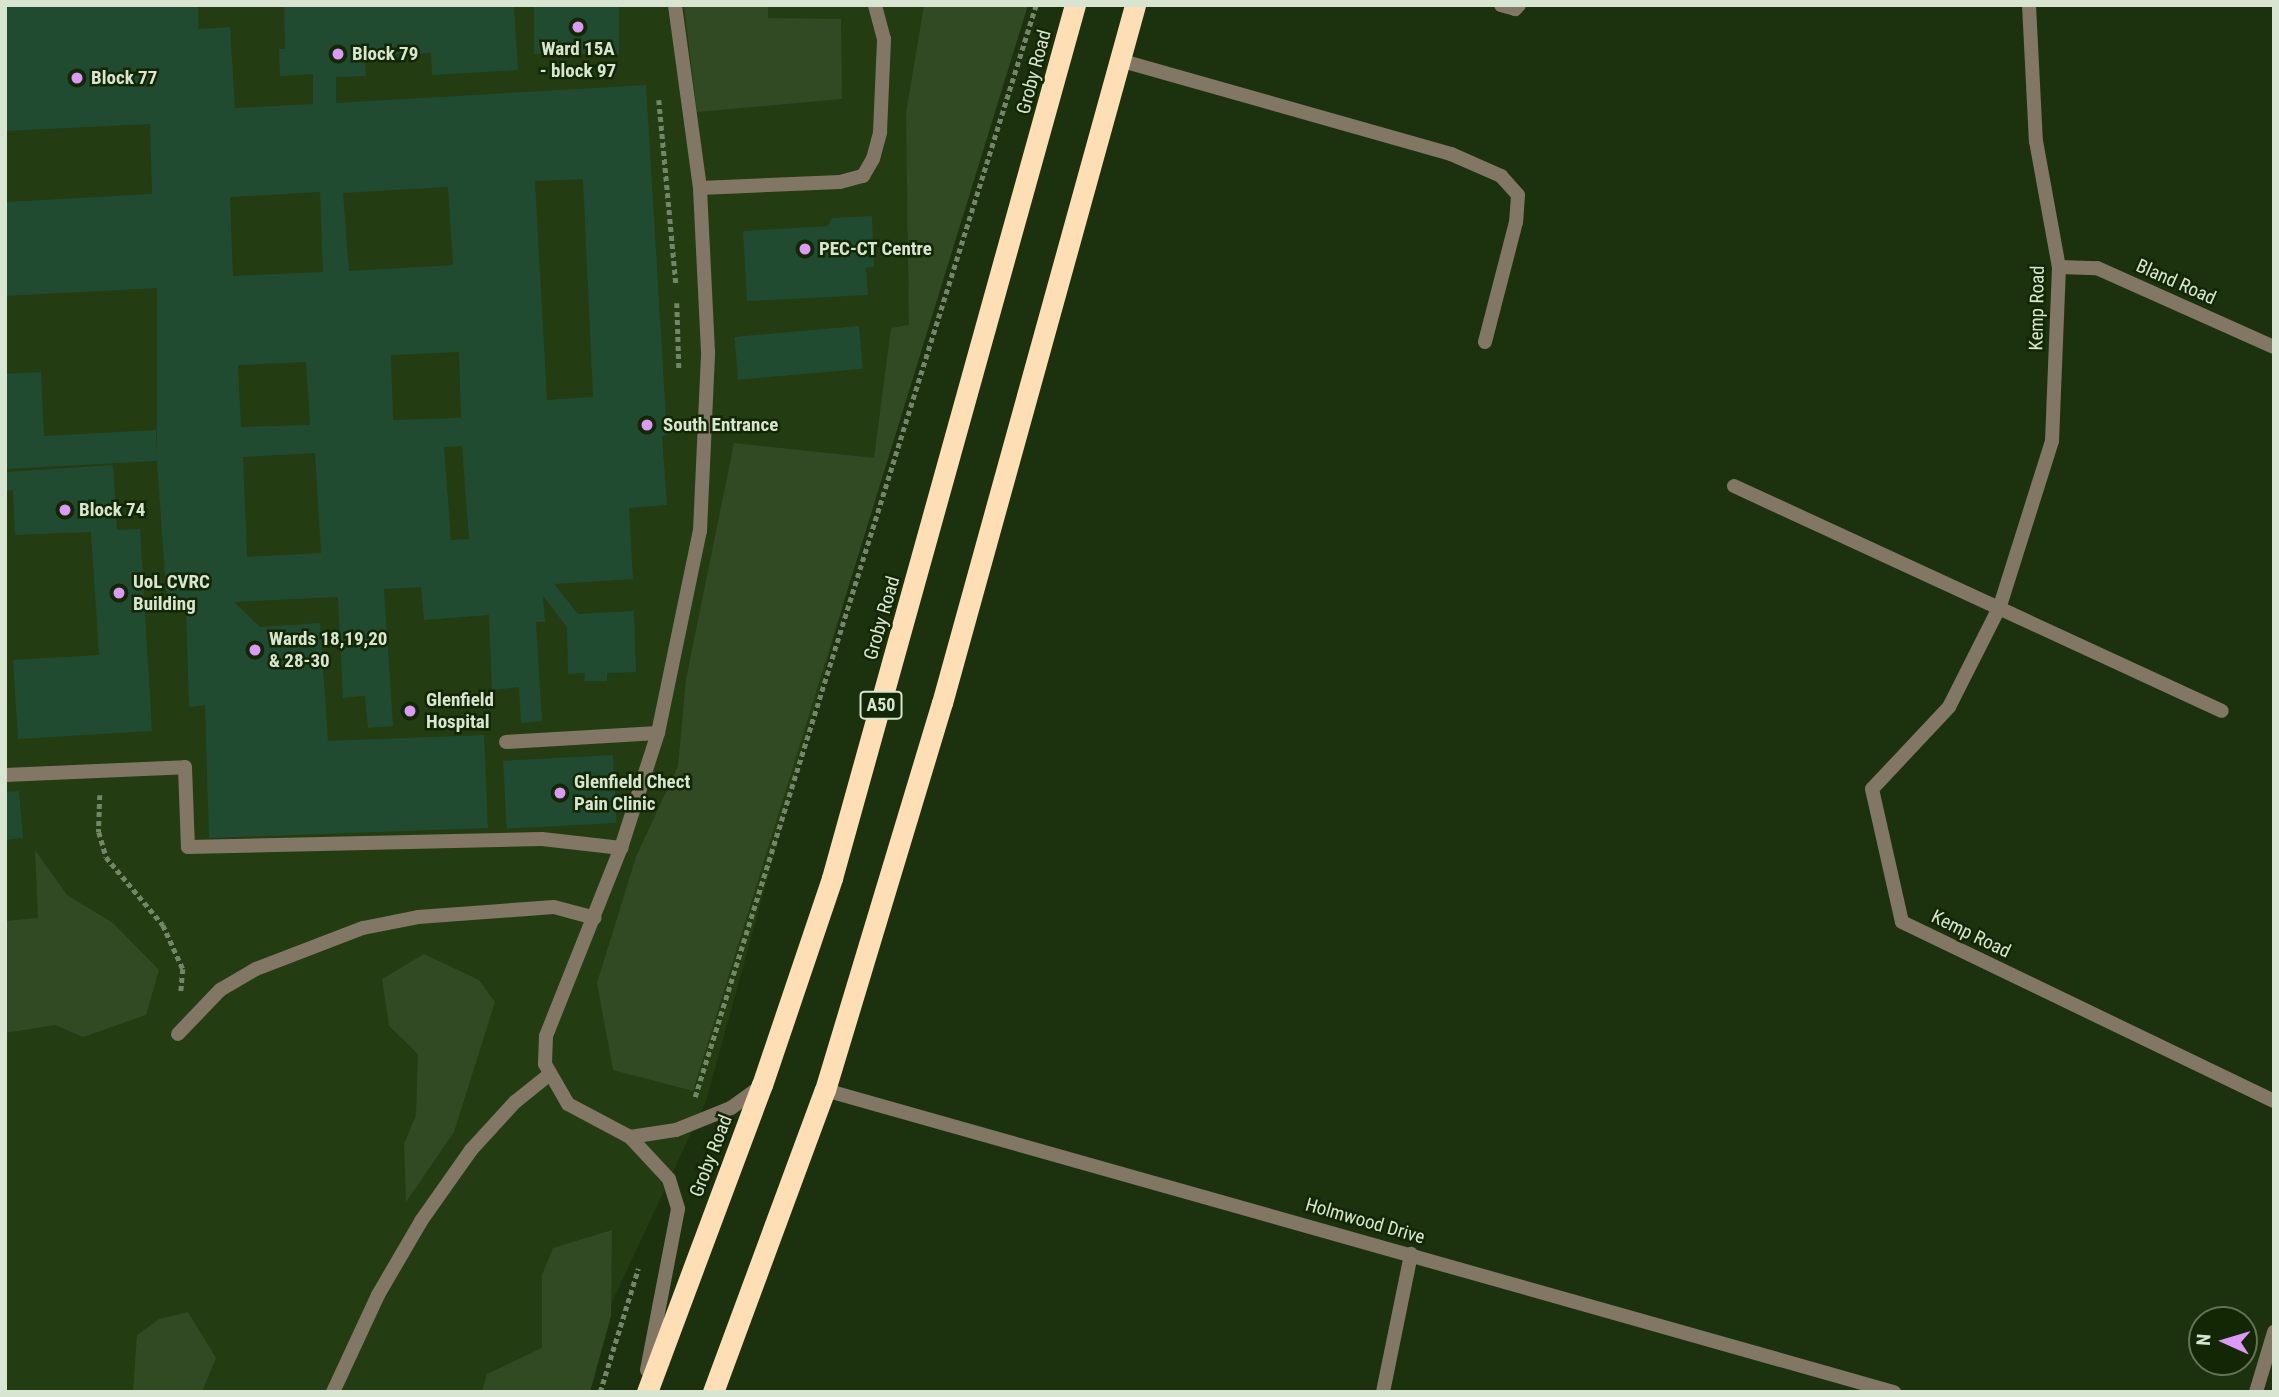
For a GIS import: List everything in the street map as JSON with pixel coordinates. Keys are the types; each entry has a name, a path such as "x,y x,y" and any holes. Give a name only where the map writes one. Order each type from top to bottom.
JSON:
{"highway":[{"name":"Groby Road","path":"645,1392 762,1085 832,878 1075,5"},
{"path":"713,1392 825,1090 942,703 1135,5"}],"street":[{"path":"645,1392 678,1209 669,1179 630,1137 568,1104 545,1064 546,1036 621,848 658,733 700,531 708,352 700,188 675,5"},
{"path":"700,188 840,182 863,176 873,159 880,132 884,39 875,5"},
{"path":"1501,5 1515,9 1519,5"},
{"name":"Kemp Road","path":"2029,5 2036,141 2059,267 2052,441 2000,606 1949,707 1872,789 1902,922 2274,1101"},
{"path":"1119,60 1451,155 1502,176 1518,195 1517,222 1485,342"},
{"name":"Bland Road","path":"2059,267 2097,268 2274,347"},
{"path":"1734,486 2000,606 2222,711"},
{"path":"506,742 658,733"},
{"path":"5,775 185,767 187,847 542,839 621,848"},
{"path":"178,1034 220,990 262,965 363,928 418,917 554,907 594,918"},
{"path":"333,1392 378,1295 421,1221 471,1150 515,1102 550,1074"},
{"path":"630,1137 676,1130 694,1123 731,1108 762,1085"},
{"name":"Holmwood Drive","path":"825,1090 1894,1392"},
{"path":"1382,1392 1412,1254"},
{"path":"2256,1392 2274,1332"}],"path":[{"path":"694,1123 695,1093 1036,5"},
{"path":"658,91 676,287"},
{"path":"100,787 99,832 106,857 163,925 183,969 178,1034"},
{"path":"600,1392 640,1262"}],"shaded area":[{"name":"Glenfield Hospital","path":"5,5 1009,5 706,1101 570,1392 5,1392"},
{"path":"684,5 768,5 768,18 841,19 842,99 697,112"},
{"path":"924,5 1028,5 693,1091 613,1070 597,983 636,857 678,766 686,679 734,443 874,458 891,328 909,325 906,113"},
{"path":"35,850 67,895 113,923 159,970 146,1015 83,1037 55,1025 5,1033 5,921 38,918"},
{"path":"424,954 479,980 495,1002 454,1132 406,1202 404,1144 416,1115 418,1054 389,1026 382,979"},
{"path":"612,1230 611,1316 590,1392 482,1392 487,1374 542,1348 542,1275 553,1248"},
{"path":"188,1312 216,1358 202,1392 133,1392 137,1335 159,1319"}],"building":[{"path":"5,5 198,5 198,29 230,27 235,108 313,104 313,74 280,76 279,49 285,49 284,5 514,5 518,70 432,75 431,53 365,56 366,76 336,77 336,103 646,85 667,435 662,436 667,505 629,508 633,579 554,584 578,614 634,611 636,672 607,673 607,681 584,681 585,673 568,674 567,627 543,596 545,622 536,622 542,721 521,723 519,687 492,690 489,615 424,620 421,587 384,589 393,726 368,728 365,696 343,698 338,597 234,602 260,627 320,623 328,741 484,735 488,828 209,838 205,705 189,707 186,605 167,606 157,461 5,469 5,374 41,372 44,436 156,430 157,456 157,288 5,296 5,202 152,194 150,124 5,131","holes":["583,179 593,397 547,400 535,181","448,187 453,265 349,271 343,193","320,192 323,272 233,276 230,197","459,352 461,418 393,420 391,355","306,362 310,425 241,427 238,365","462,446 469,539 451,540 444,447","315,453 321,553 247,557 243,457"]},
{"name":"Ward 15A - block 97","path":"534,5 619,5 619,54 534,54"},
{"name":"PEC-CT Centre","path":"872,216 874,267 866,268 868,295 747,301 743,231 828,226 832,218"},
{"path":"859,326 863,369 738,380 734,337"},
{"name":"UoL CVRC Building","path":"113,465 117,530 140,529 152,731 18,739 13,660 99,655 91,532 15,535 13,490 5,491 5,472"},
{"name":"Glenfield Chect Pain Clinic","path":"613,755 617,823 507,829 503,761"},
{"path":"19,791 23,838 5,840 5,792"}],"place":[{"name":"Ward 15A - block 97","path":"578,27"},
{"name":"Block 79","path":"338,54"},
{"name":"Block 77","path":"77,78"},
{"name":"PEC-CT Centre","path":"805,249"},
{"name":"South Entrance","path":"647,425"},
{"name":"Block 74","path":"65,510"},
{"name":"UoL CVRC Building","path":"119,593"},
{"name":"Wards 18,19,20 & 28-30","path":"255,650"},
{"name":"Glenfield Hospital","path":"410,711"},
{"name":"Glenfield Chect Pain Clinic","path":"560,793"}]}
